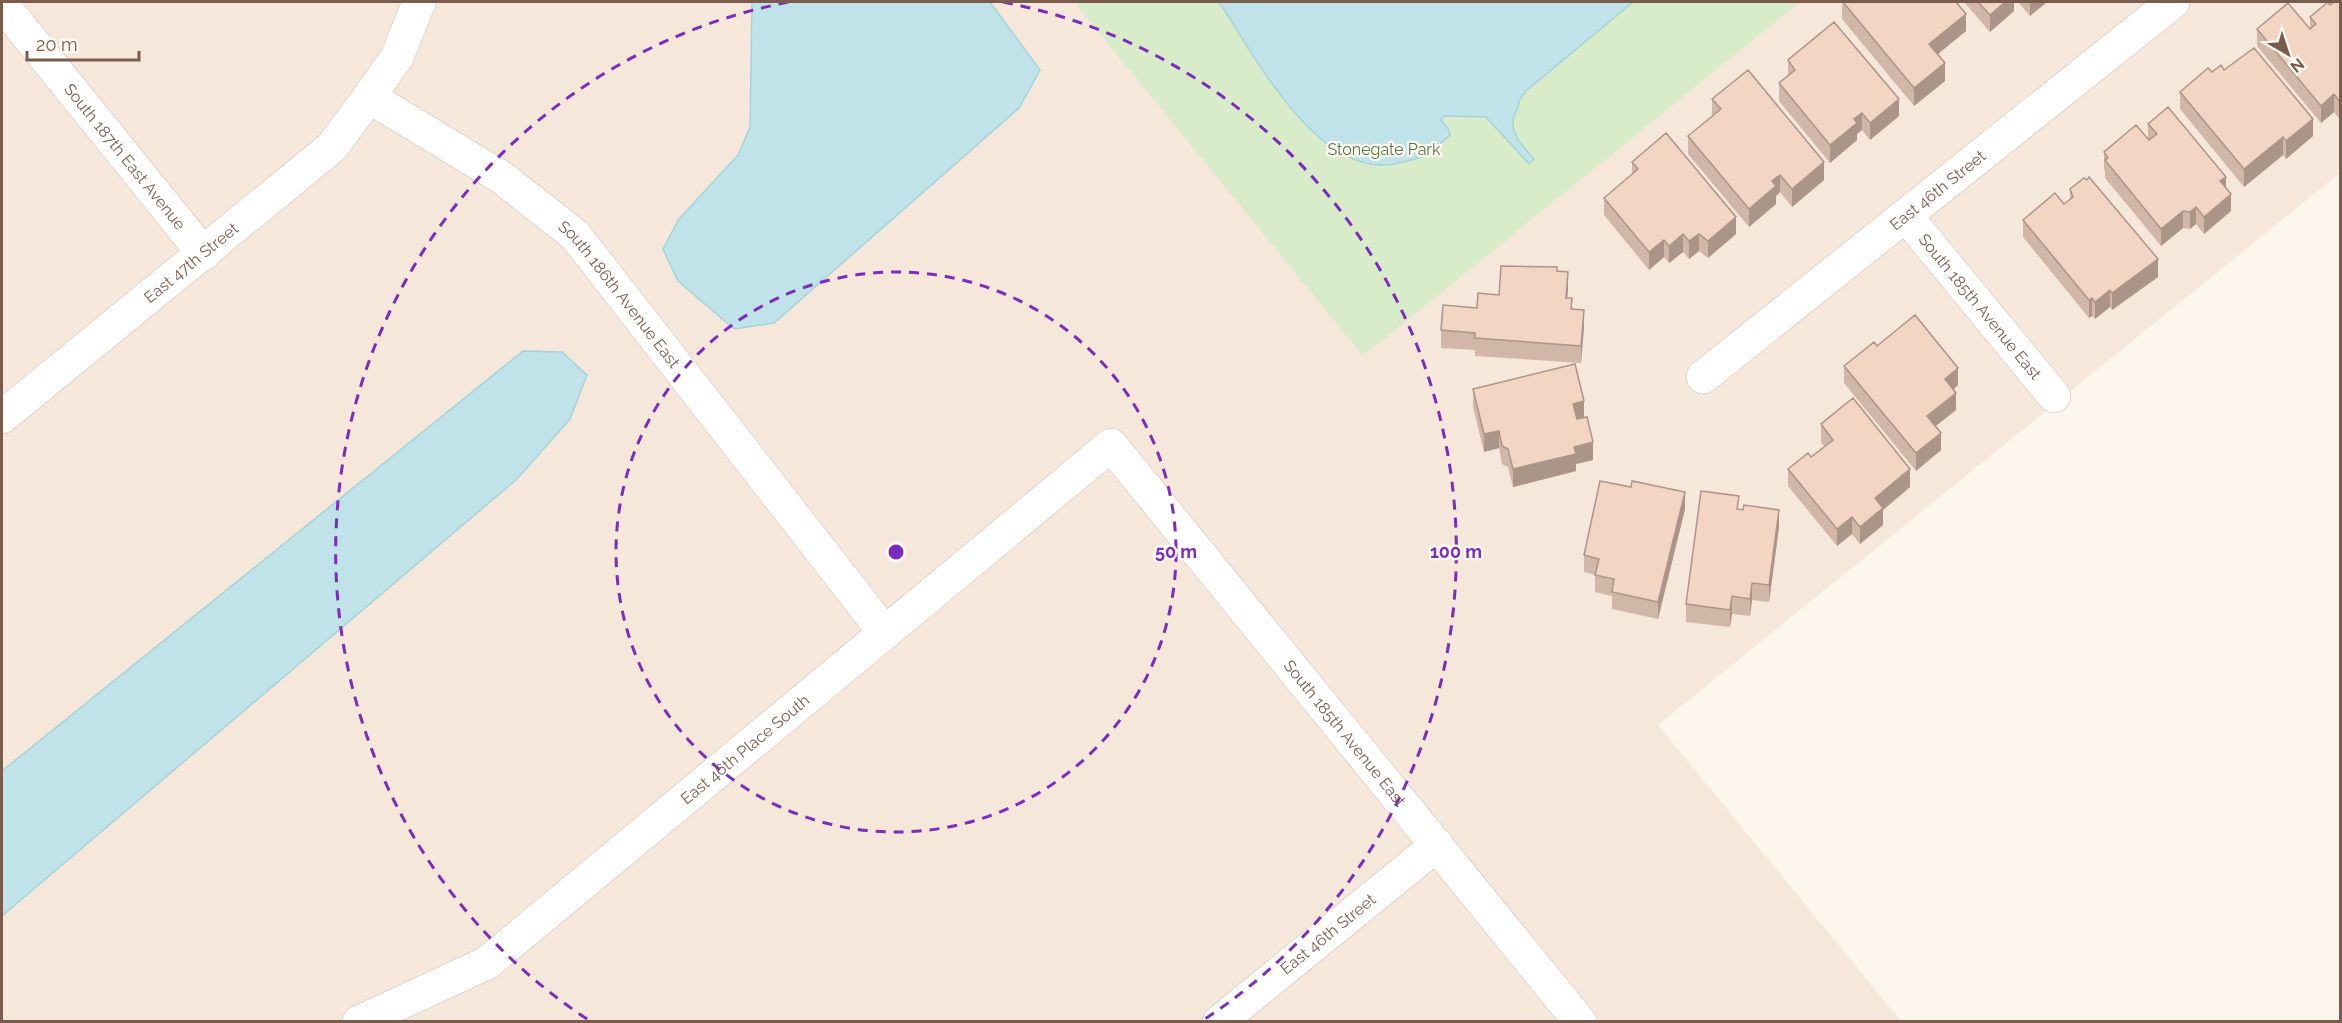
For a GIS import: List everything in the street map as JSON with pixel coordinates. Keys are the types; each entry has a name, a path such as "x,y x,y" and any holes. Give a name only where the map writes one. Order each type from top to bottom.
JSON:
{"street":[{"path":"369,98 398,57 419,2"},
{"name":"East 46th Street","path":"1703,377 2173,2"},
{"name":"South 187th East Avenue","path":"2,4 204,254"},
{"name":"East 47th Street","path":"2,417 332,147 369,98"},
{"name":"South 186th Avenue East","path":"369,98 501,177 575,235 885,633"},
{"name":"South 185th Avenue East","path":"1906,216 2054,396"},
{"name":"South 185th Avenue East","path":"1111,445 1580,1022"},
{"name":"East 46th Place South","path":"359,1022 487,963 1111,445"},
{"name":"East 46th Street","path":"1219,1022 1437,845"}],"shaded area":[{"path":"2,2 2340,2 2340,173 1658,725 1901,1021 2,1022"}],"green space":[{"name":"Stonegate Park","path":"1079,2 1800,2 1363,356 1078,7"}],"water":[{"path":"752,2 990,2 1040,70 1019,108 774,323 734,329 678,281 663,249 679,219 738,155 750,127"},
{"path":"1219,2 1633,2 1526,91 1519,101 1513,126 1519,141 1534,159 1529,164 1486,117 1444,116 1441,120 1450,135 1429,154 1403,162 1373,165 1345,155 1319,137 1294,112 1252,54"},
{"path":"523,351 562,352 587,375 570,419 517,479 2,916 2,771"}],"building":[{"path":"1843,2 1956,2 1966,14 1929,44 1945,63 1914,88"},
{"path":"1978,2 2005,2 1990,15"},
{"path":"2328,2 2330,5 2340,2 2340,102 2334,94 2321,106 2257,29 2288,3 2310,29 2316,24 2310,17"},
{"path":"1834,22 1899,99 1870,123 1862,113 1854,119 1857,123 1830,145 1779,83 1795,70 1788,60"},
{"path":"2254,48 2313,119 2286,141 2283,137 2244,169 2180,92 2208,68 2212,72 2221,65 2224,70"},
{"path":"1748,70 1824,162 1792,189 1780,175 1772,181 1776,186 1749,209 1688,136 1721,109 1712,99"},
{"path":"2168,107 2226,177 2220,181 2231,194 2204,217 2196,207 2190,212 2183,211 2161,229 2105,160 2108,158 2104,152 2136,125 2149,140 2157,134 2148,124"},
{"path":"1666,133 1736,217 1708,241 1699,234 1689,241 1683,234 1669,246 1664,240 1649,252 1604,198 1638,169 1632,162"},
{"path":"2089,177 2158,259 2112,293 2110,290 2095,302 2092,298 2089,300 2023,220 2055,193 2064,204 2073,197 2070,189 2084,178 2087,180"},
{"path":"1501,266 1557,267 1557,271 1568,272 1566,298 1572,298 1571,309 1584,310 1581,346 1475,338 1475,333 1441,330 1443,305 1477,308 1478,293 1499,295"},
{"path":"1915,315 1958,368 1945,379 1956,393 1927,416 1941,433 1916,453 1844,366 1874,342 1877,346"},
{"path":"1575,364 1584,401 1573,404 1577,419 1587,417 1593,442 1574,447 1576,454 1513,469 1508,449 1502,446 1499,431 1484,434 1473,389"},
{"path":"1853,398 1910,469 1875,498 1883,508 1860,527 1852,517 1837,529 1788,469 1808,453 1811,457 1833,440 1821,424"},
{"path":"1600,481 1631,487 1632,481 1685,492 1658,602 1612,592 1614,579 1595,575 1599,559 1584,555"},
{"path":"1701,491 1739,496 1737,509 1743,510 1744,505 1779,510 1769,585 1752,583 1750,599 1732,596 1730,610 1686,604"}]}
